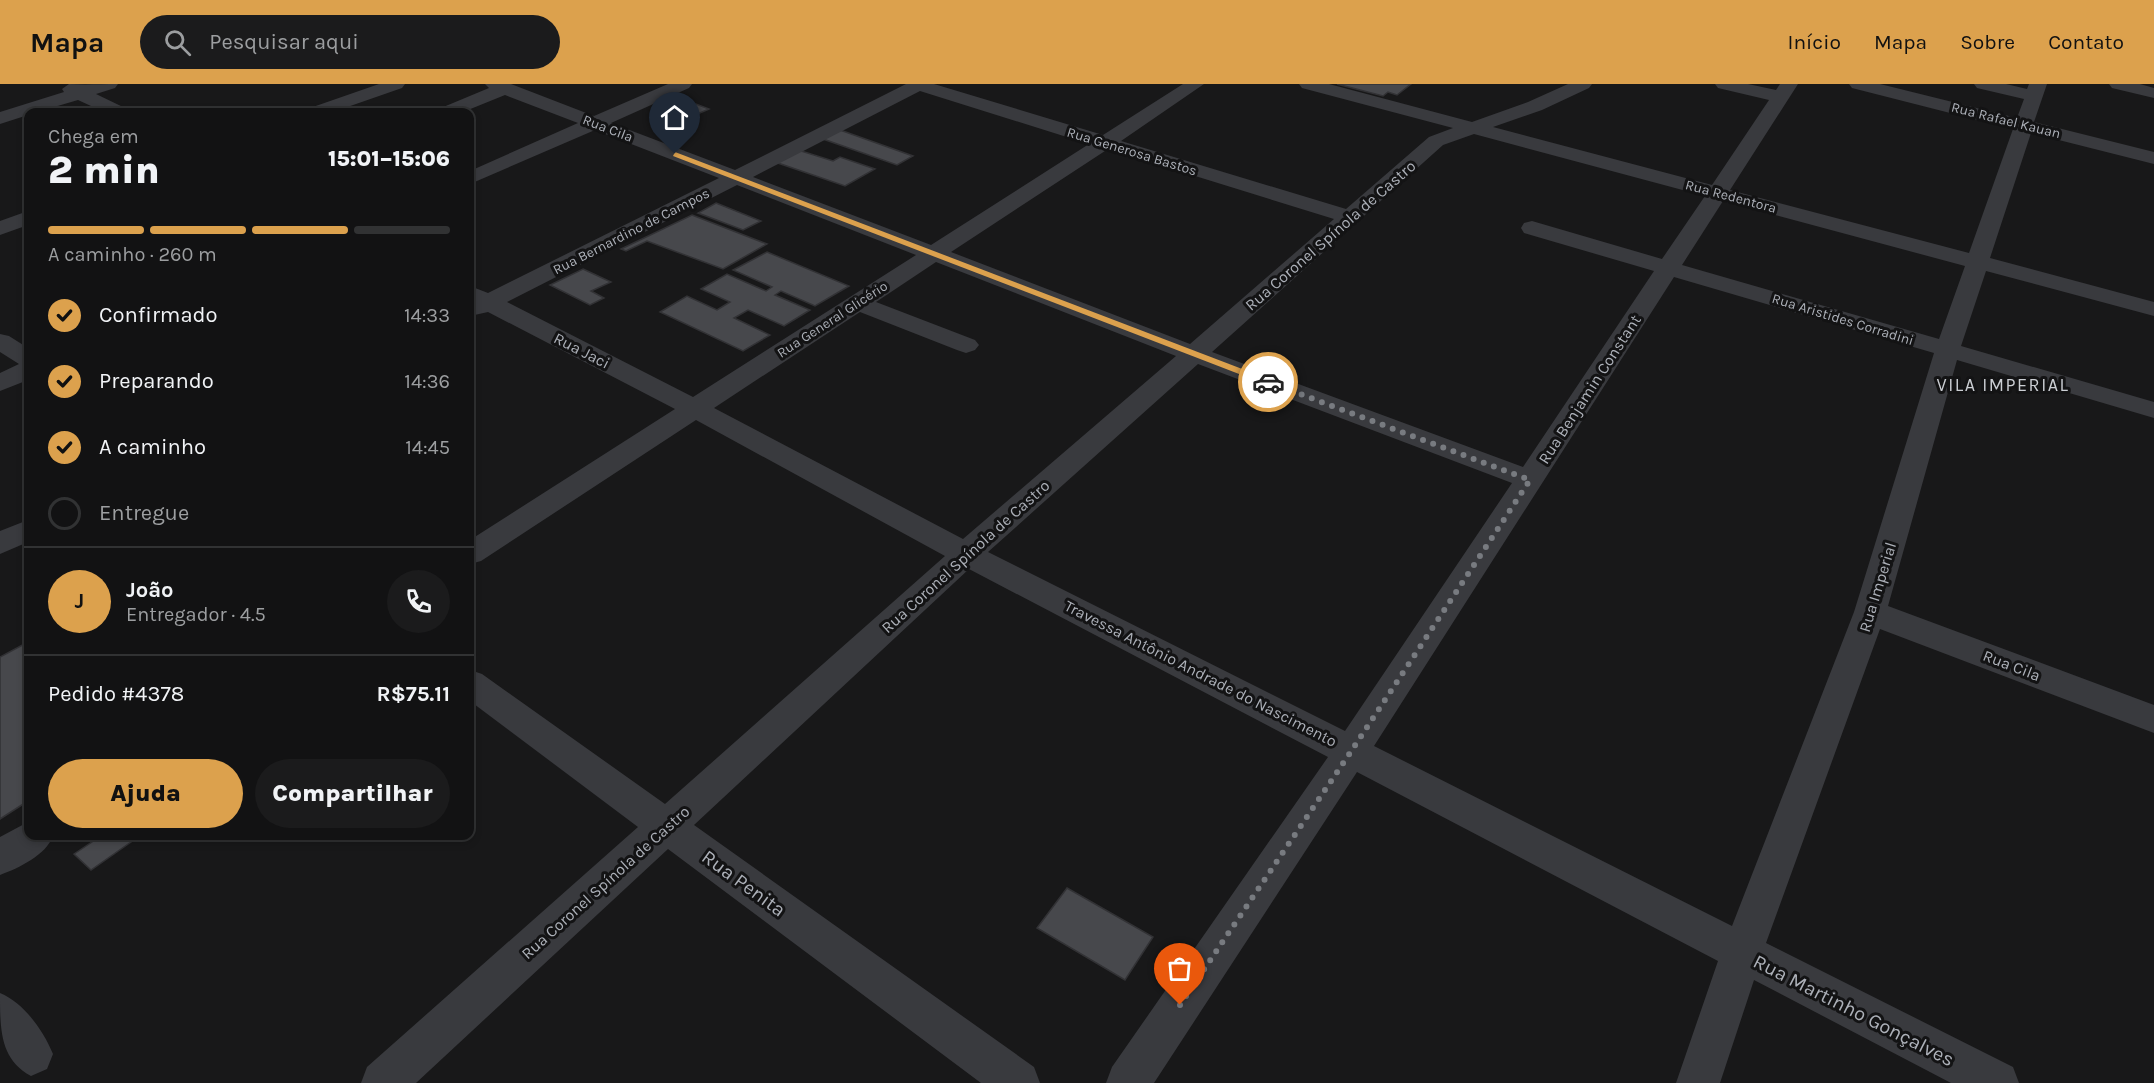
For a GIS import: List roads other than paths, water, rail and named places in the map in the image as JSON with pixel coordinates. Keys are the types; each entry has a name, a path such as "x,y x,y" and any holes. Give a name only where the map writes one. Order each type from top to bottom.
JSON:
{"street":[{"path":"62,84 110,108"},
{"path":"32,108 110,84"},
{"path":"328,108 396,84"},
{"path":"474,176 683,84"},
{"name":"Rua Generosa Bastos","path":"918,84 1349,217"},
{"name":"Rua Bernardino de Campos","path":"476,302 737,178 918,84"},
{"name":"Rua General Glicério","path":"474,551 1195,84"},
{"name":"Rua Redentora","path":"1308,84 2154,309"},
{"path":"1724,84 1785,90"},
{"name":"Rua Rafael Kauan","path":"1858,84 2032,101 2154,158"},
{"path":"1983,84 2032,101"},
{"path":"2118,84 2154,93"},
{"path":"456,108 499,86"},
{"name":"Rua Cila","path":"499,86 1194,354 1530,480"},
{"name":"Rua Coronel Spínola de Castro","path":"383,1083 966,554 1436,141 1535,106 1567,87"},
{"name":"Rua Benjamin Constant","path":"1128,1083 1352,750 1785,90"},
{"name":"Rua Imperial","path":"1698,1083 1742,953 1870,612 1947,351 2032,101"},
{"path":"0,118 24,111"},
{"path":"0,228 24,219"},
{"name":"Rua Aristides Corradini","path":"1532,228 2154,410"},
{"name":"Rua Jaci","path":"476,302 694,408"},
{"path":"857,303 966,345"},
{"path":"0,341 24,356"},
{"path":"0,382 24,372"},
{"name":"Travessa Antônio Andrade do Nascimento","path":"694,408 966,554 1352,750 1742,953"},
{"path":"0,544 24,532"},
{"name":"Rua Cila","path":"1870,612 2154,718"},
{"name":"Rua Penita","path":"474,686 1018,1083"},
{"path":"0,858 28,840"},
{"name":"Rua Martinho Gonçalves","path":"1742,953 1997,1083"},
{"path":"0,1014 32,1054"}],"district":[{"name":"VILA IMPERIAL","path":"2003,385"}]}
